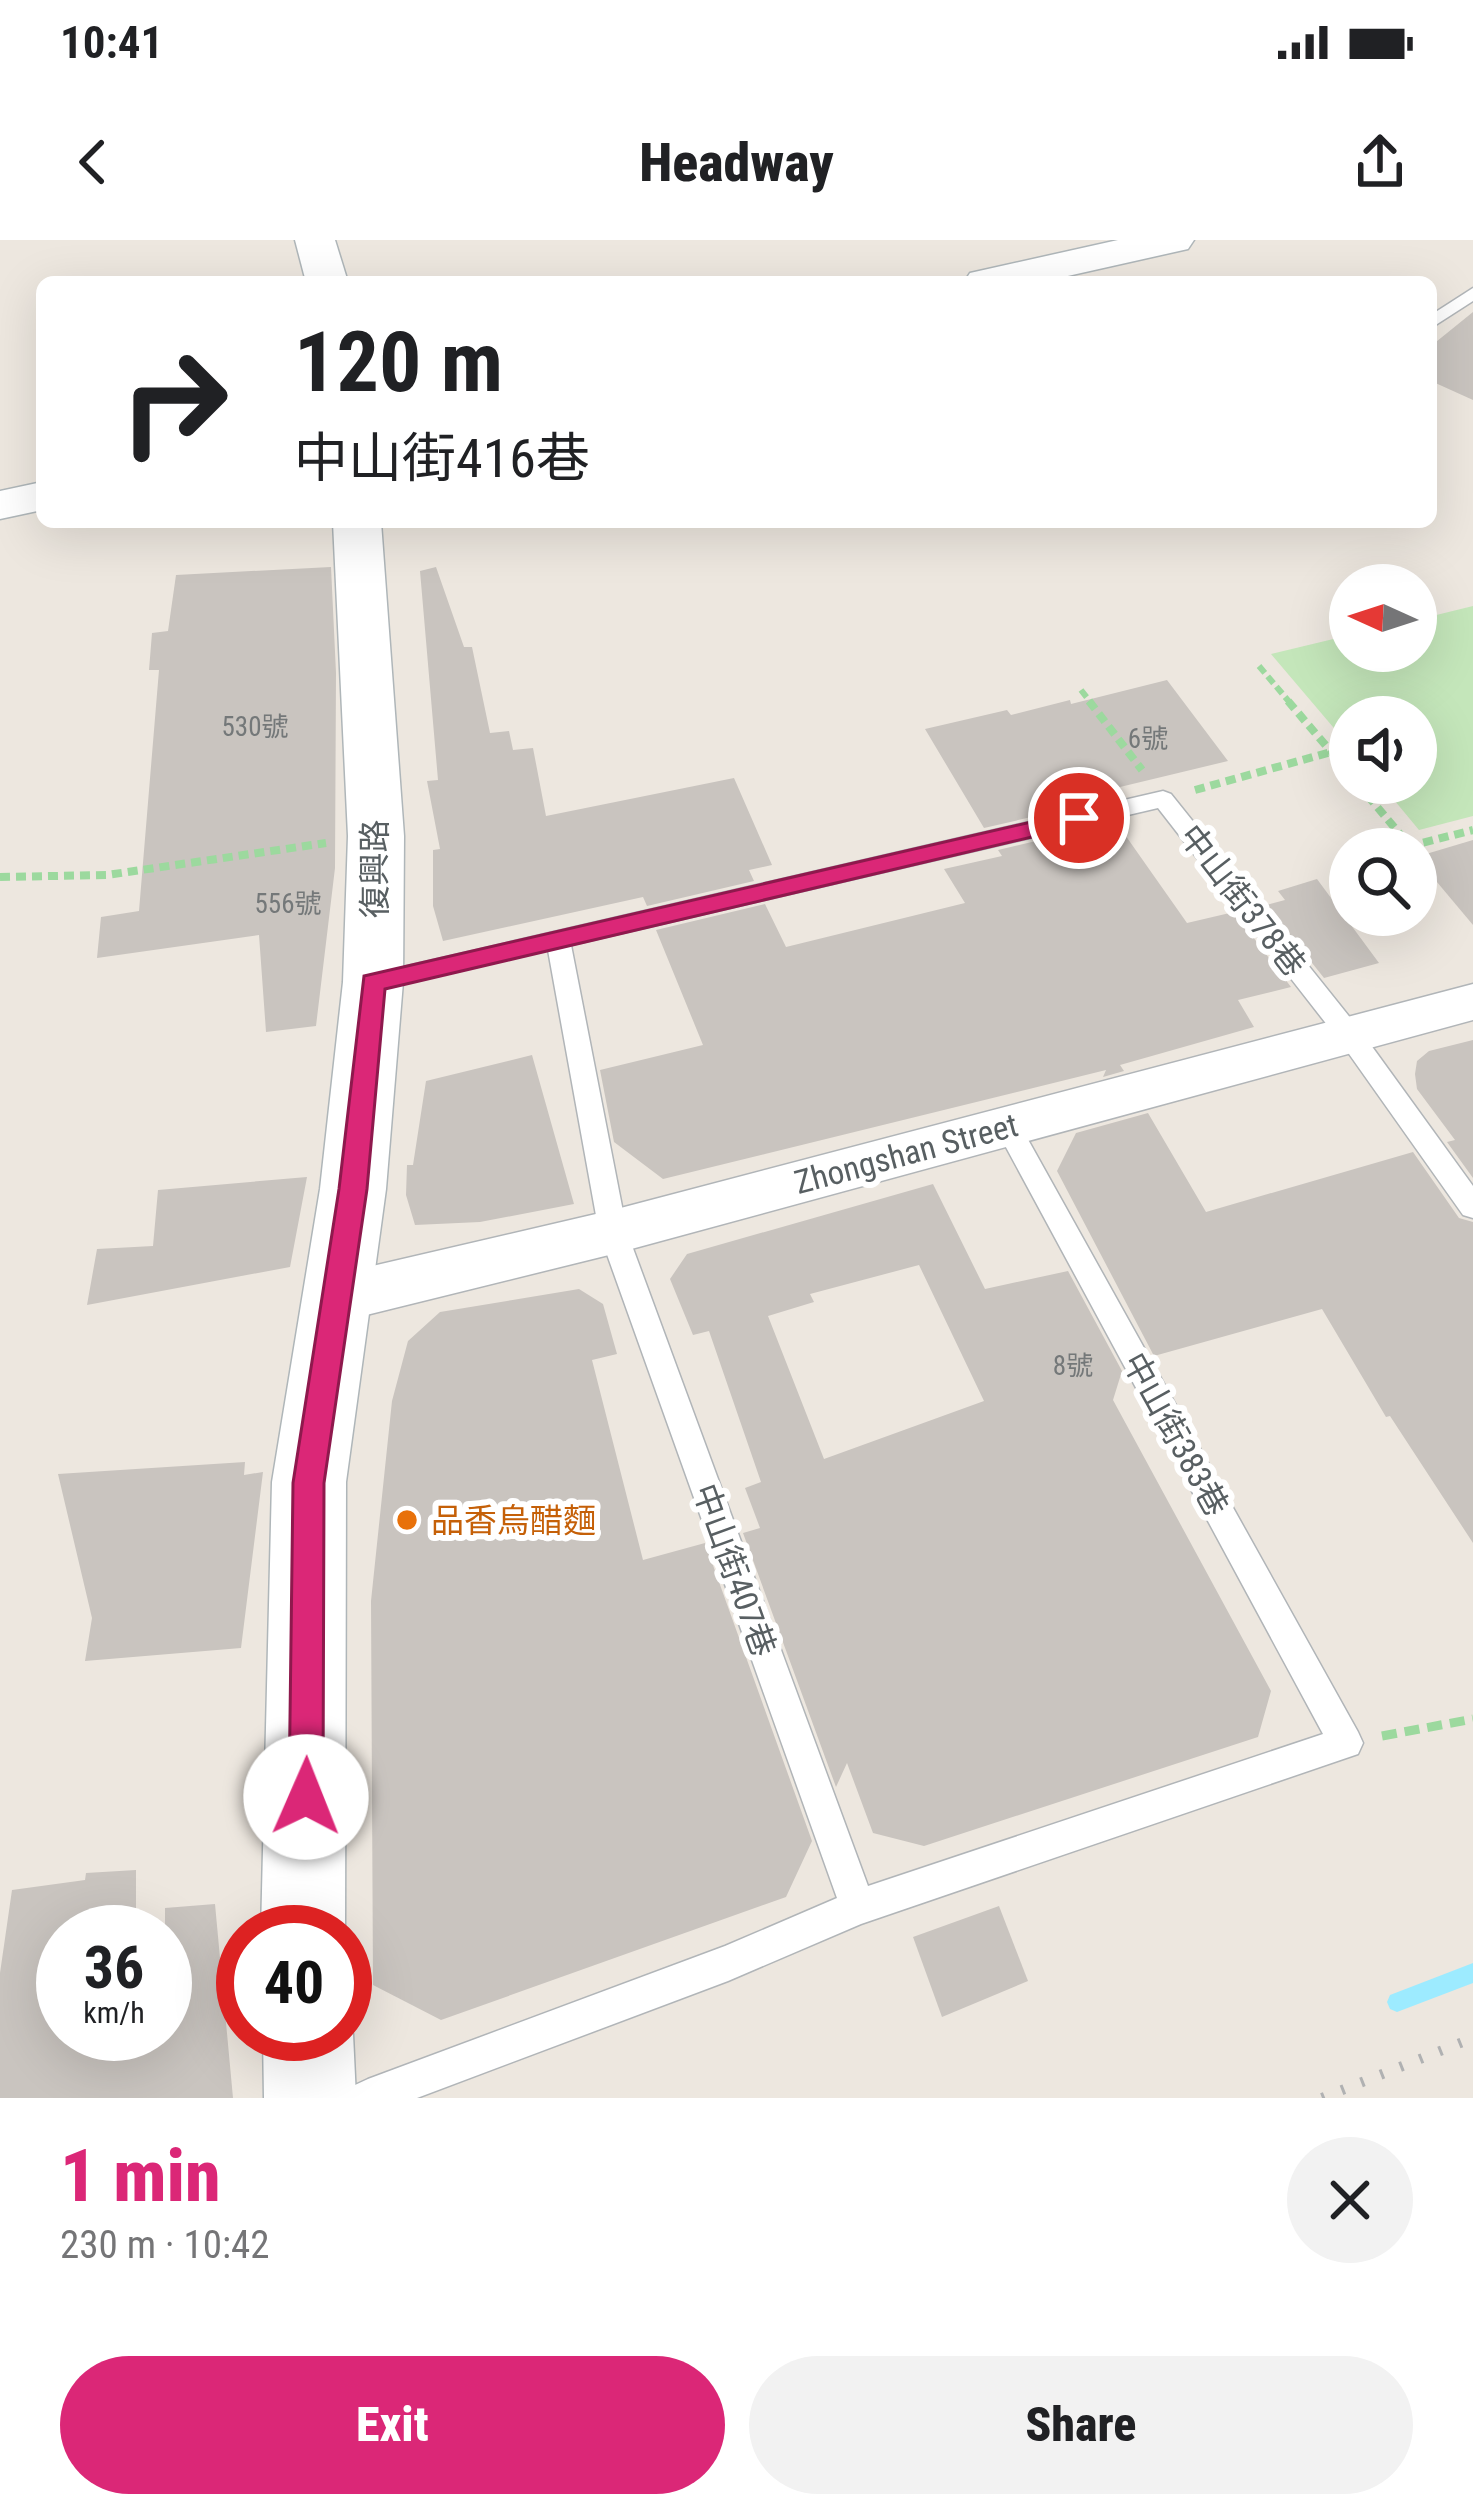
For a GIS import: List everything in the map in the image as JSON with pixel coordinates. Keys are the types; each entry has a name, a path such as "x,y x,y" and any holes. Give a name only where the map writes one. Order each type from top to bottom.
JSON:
{"street":[{"path":"315,240 325,276"},
{"path":"1012,276 1174,240"},
{"path":"0,505 36,497"},
{"name":"復興路","path":"304,1905 309,1483 338,1298 373,982 376,836 357,528"},
{"name":"Zhongshan Street","path":"338,1298 613,1232 1473,1002"},
{"path":"309,2061 310,2098"}],"lane":[{"path":"1437,318 1473,293"},
{"name":"中山街378巷","path":"373,982 1163,799 1351,1037 1473,1207"},
{"name":"中山街407巷","path":"558,940 613,1232 858,1907"},
{"name":"中山街383巷","path":"1007,1125 1346,1742"},
{"path":"368,2098 728,1964 858,1907 1166,1807 1346,1742"}],"path":[{"path":"1259,666 1329,750"},
{"path":"1081,690 1163,799 1329,753"},
{"path":"1375,804 1410,846 1473,830"},
{"path":"0,877 107,875 376,836"},
{"path":"1346,1742 1473,1719"}],"green space":[{"path":"1473,606 1473,816 1417,828 1397,804 1437,804 1437,696 1329,696 1329,722 1271,654 1329,640 1329,672 1437,672 1437,615"}],"building":[{"path":"1473,312 1473,400 1437,384 1437,341"},
{"path":"331,567 335,868 316,1026 266,1032 259,935 97,958 101,917 139,911 159,670 149,670 152,633 168,631 176,575"},
{"path":"436,567 464,647 472,647 490,733 509,731 513,750 533,748 546,816 734,778 772,865 749,870 754,881 647,906 643,897 443,941 433,906 433,850 440,849 427,781 438,780 420,571"},
{"path":"1167,680 1228,761 1095,793 1101,801 984,828 925,729 1007,710 1011,715 1070,700 1071,704"},
{"path":"1116,822 1187,923 1234,912 1291,987 1238,1000 1254,1027 1120,1065 1124,1071 1103,1077 1106,1070 663,1179 614,1142 600,1070 703,1045 656,930 765,904 786,947 965,903 944,869 1002,856 998,850"},
{"path":"1473,840 1473,925 1437,882 1437,851"},
{"path":"1317,879 1329,895 1329,936 1359,936 1379,963 1324,978 1266,905 1285,900 1278,891"},
{"path":"1473,1040 1473,1178 1447,1142 1455,1140 1417,1089 1415,1074 1417,1061 1429,1051"},
{"path":"532,1055 574,1204 480,1222 415,1225 406,1195 407,1165 413,1165 426,1081"},
{"path":"1148,1113 1206,1212 1413,1152 1459,1218 1473,1222 1473,1543 1390,1416 1386,1417 1322,1309 1154,1356 1057,1171 1076,1133"},
{"path":"307,1177 290,1267 87,1305 97,1249 153,1246 158,1190"},
{"path":"933,1184 985,1289 1068,1271 1122,1371 1113,1400 1271,1691 1258,1737 924,1846 873,1833 847,1763 836,1787 743,1533 760,1528 745,1488 761,1482 709,1331 693,1335 670,1279 687,1254","holes":["919,1265 984,1401 824,1459 768,1316 814,1302 810,1294"]},
{"path":"579,1289 603,1304 617,1354 592,1360 643,1560 705,1543 812,1841 786,1897 441,2020 373,1985 371,1601 392,1401 408,1341 440,1312"},
{"path":"245,1462 244,1475 263,1472 241,1648 85,1661 92,1618 58,1474"},
{"path":"136,1870 136,1905 36,1905 36,2061 192,2061 192,1906 215,1904 216,2061 230,2061 233,2098 0,2098 0,1973 12,1890 85,1880 86,1873"},
{"path":"999,1906 1028,1981 942,2017 913,1937"}],"waterway":[{"path":"1397,2002 1473,1973"}],"railway":[{"path":"1322,2098 1473,2038"}],"place":[{"name":"品香烏醋麵","path":"407,1520"}],"route":[{"path":"306,1797 309,1483 353,1189 373,982 1079,818"}]}
